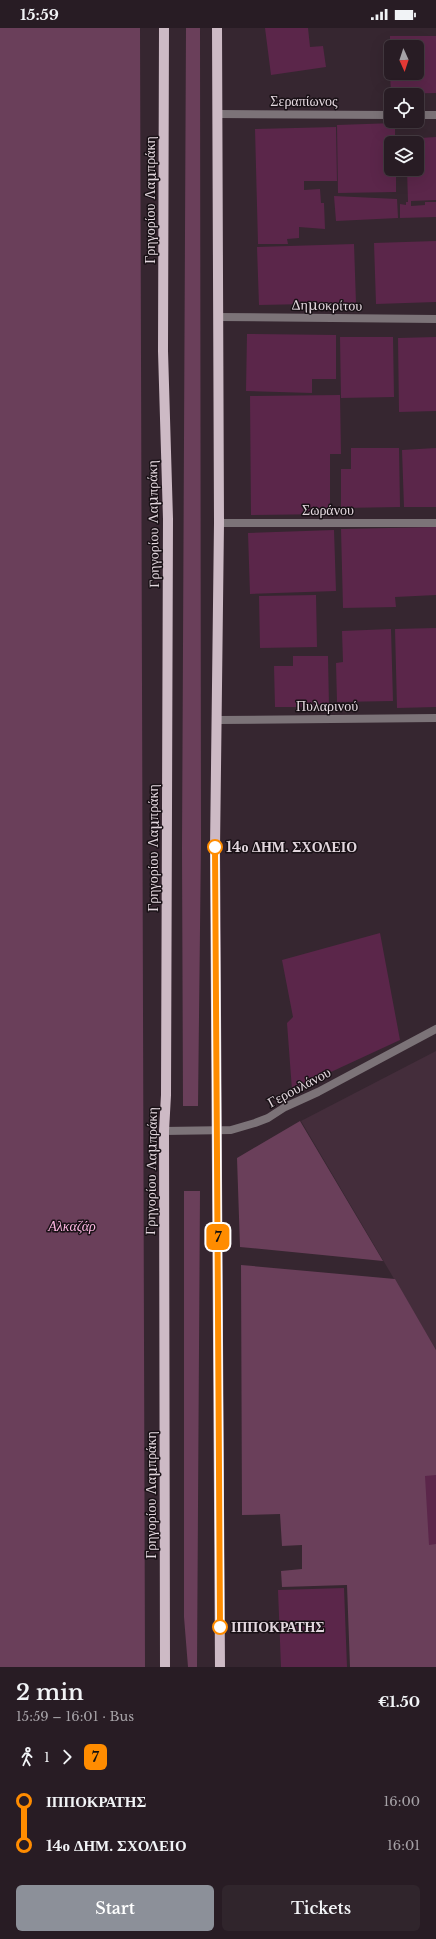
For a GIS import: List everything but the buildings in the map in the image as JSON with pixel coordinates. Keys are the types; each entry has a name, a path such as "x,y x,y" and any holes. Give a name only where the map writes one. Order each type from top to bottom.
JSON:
{"main road":[{"name":"Γρηγορίου Λαμπράκη","path":"164,28 163,351 168,519 167,999 164,1131 165,1667"},
{"path":"217,28 219,523 218,720 215,849 218,1131 217,1187 220,1667"}],"street":[{"name":"Σεραπίωνος","path":"217,114 384,115"},
{"path":"424,115 436,115"},
{"name":"Δημοκρίτου","path":"218,317 436,319"},
{"name":"Σωράνου","path":"219,523 436,523"},
{"name":"Πυλαρινού","path":"218,720 436,718"},
{"name":"Γερουλάνου","path":"164,1131 218,1131 244,1127 268,1118 285,1107 318,1092 436,1029"}],"shaded area":[{"path":"436,1051 436,1350 301,1121"}],"green space":[{"name":"Αλκαζάρ","path":"0,28 140,28 145,1667 0,1667"},
{"path":"186,28 200,28 201,841 198,1106 183,1106 182,850"},
{"path":"300,1121 383,1261 240,1247 237,1158"},
{"path":"184,1191 200,1191 197,1667 188,1667 184,1617"},
{"path":"241,1265 395,1279 436,1350 436,1667 350,1667 347,1585 282,1587 281,1571 302,1569 302,1545 282,1546 280,1514 242,1515"}],"bus line":[{"name":"7","path":"215,847 220,1627"}],"place":[{"name":"14ο ΔΗΜ. ΣΧΟΛΕΙΟ","path":"215,847"},
{"name":"ΙΠΠΟΚΡΑΤΗΣ","path":"220,1627"}]}
